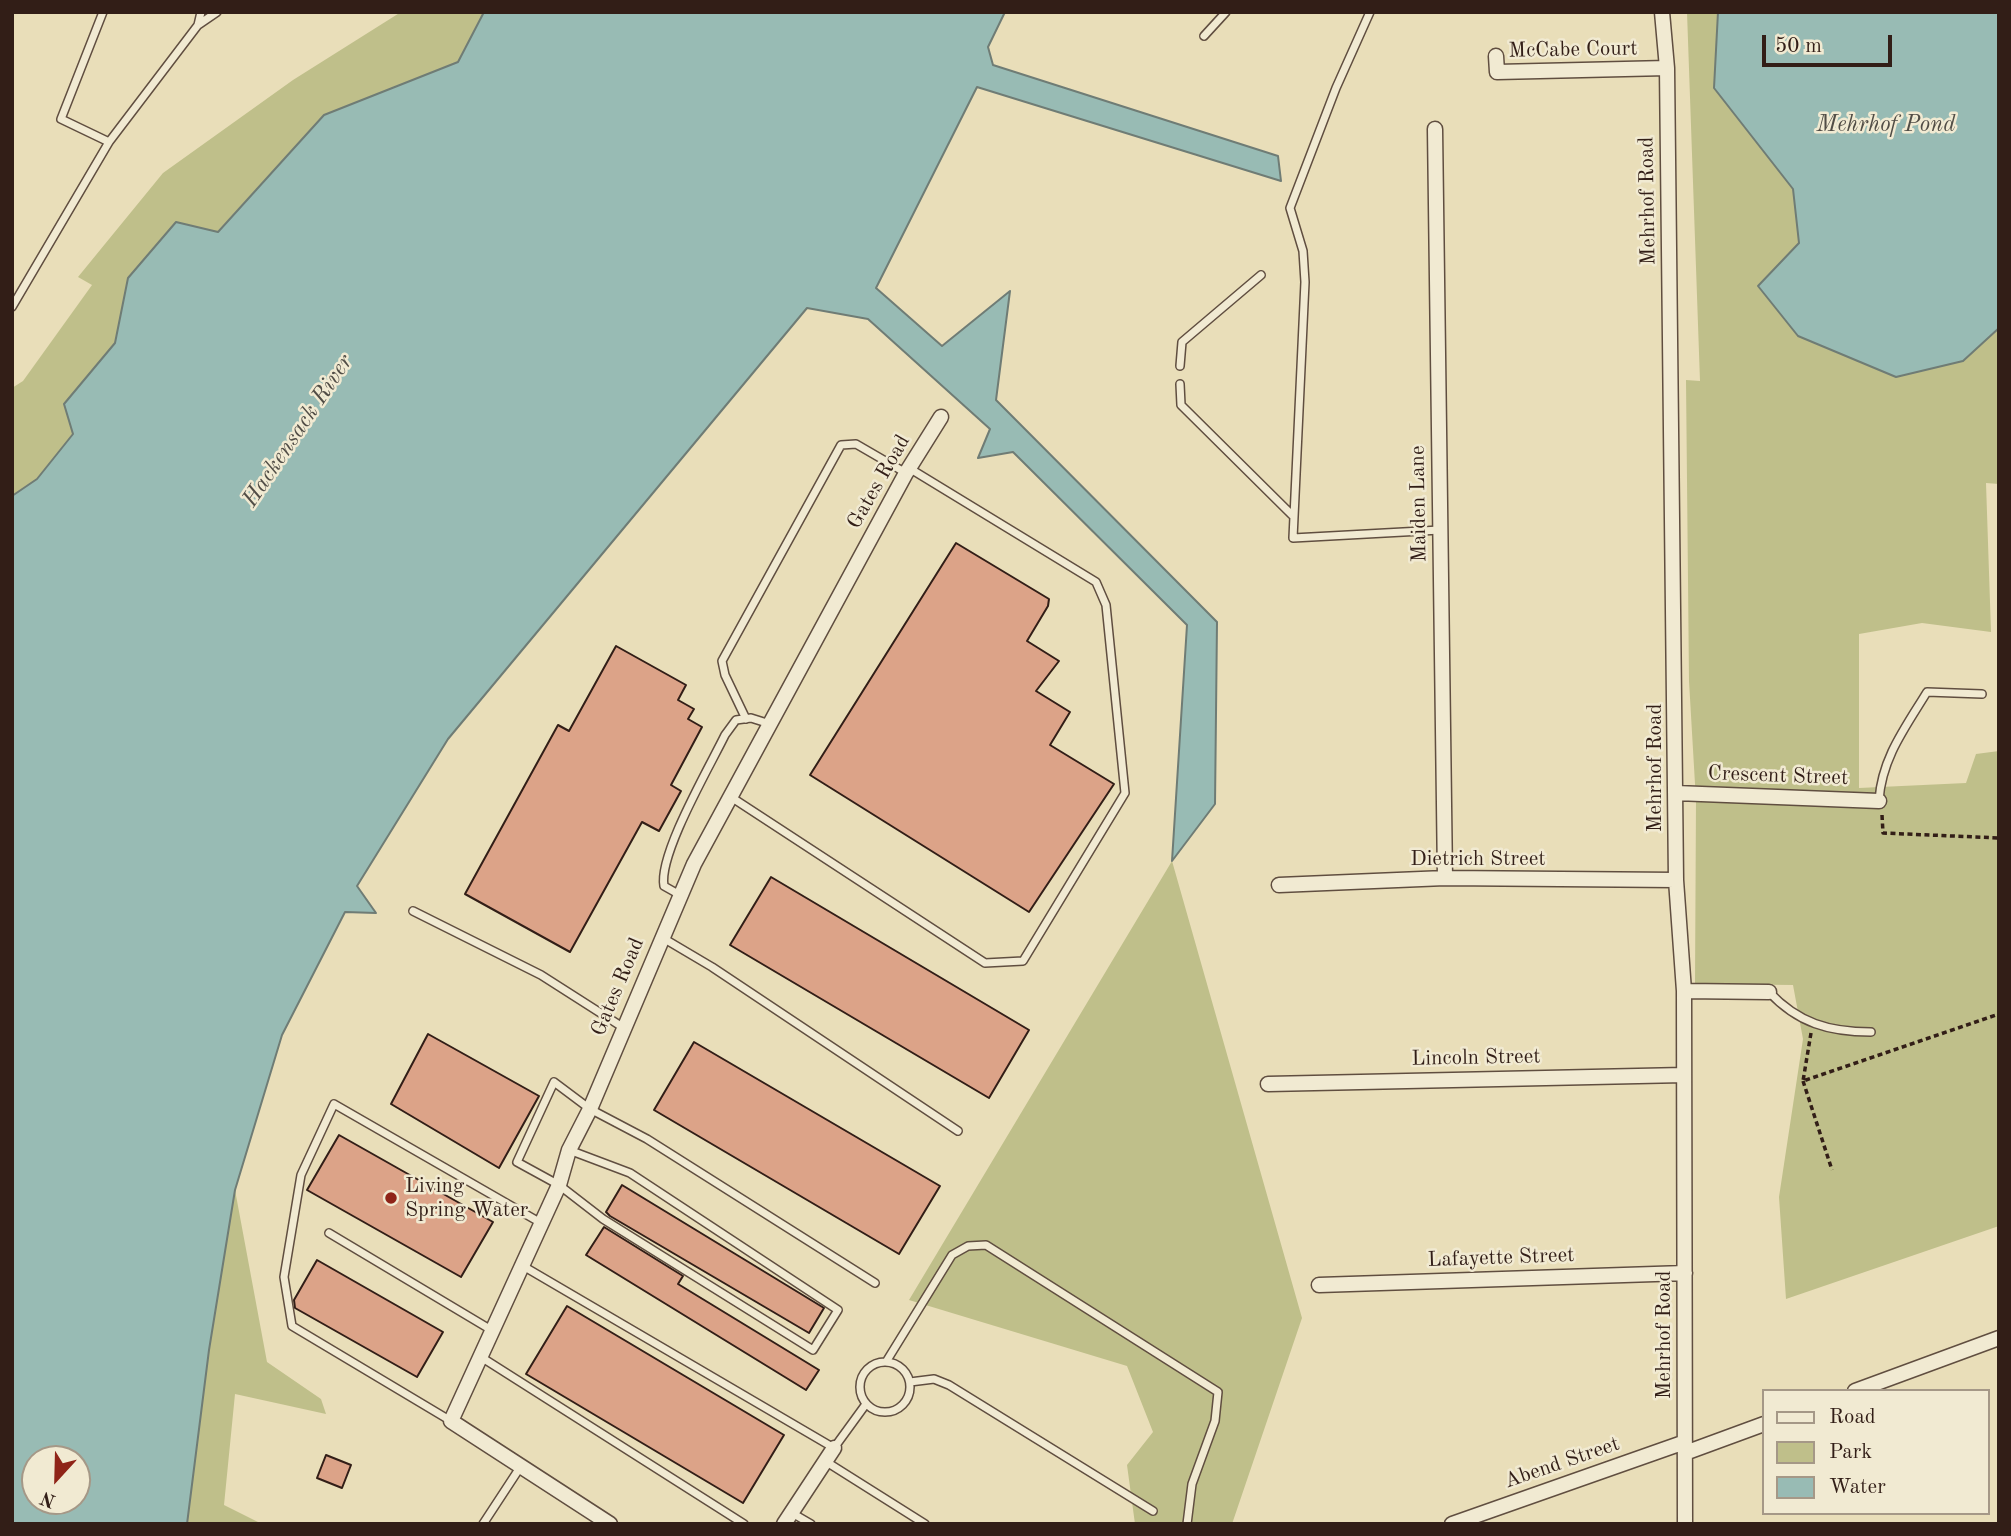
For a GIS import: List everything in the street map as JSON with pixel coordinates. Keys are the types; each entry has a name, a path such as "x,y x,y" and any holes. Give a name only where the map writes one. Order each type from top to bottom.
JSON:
{"street":[{"name":"Mehrhof Road","path":"1662,12 1667,68 1676,880 1684,991 1685,1524"},
{"name":"McCabe Court","path":"1496,56 1497,72 1667,68"},
{"name":"Maiden Lane","path":"1435,129 1445,878"},
{"name":"Gates Road","path":"451,1422 559,1185 569,1150 590,1109 680,895 730,797 908,470 941,417"},
{"name":"Crescent Street","path":"1676,793 1879,801"},
{"name":"Dietrich Street","path":"1279,886 1445,878 1676,880"},
{"path":"1684,991 1769,992"},
{"name":"Lincoln Street","path":"1269,1084 1684,1075"},
{"name":"Lafayette Street","path":"1319,1285 1685,1273"},
{"path":"1860,1389 1999,1338"},
{"path":"451,1422 610,1524"},
{"name":"Abend Street","path":"1452,1524 1685,1447 1762,1425"},
{"path":"788,1518 834,1448"}],"lane":[{"path":"103,12 61,119 109,142"},
{"path":"198,25 201,12"},
{"path":"12,307 109,142 198,25 217,12"},
{"path":"1204,36 1226,12"},
{"path":"1370,12 1336,88 1290,208 1303,251 1305,282 1293,538 1440,530"},
{"path":"1180,366 1182,342 1261,275"},
{"path":"1180,384 1181,405 1292,515"},
{"path":"730,797 985,963 1023,961 1125,793 1106,606 1096,583 908,470 856,444 841,445 722,661 725,674 746,719"},
{"path":"1879,801 1881,777 1887,758 1927,692 1982,694"},
{"path":"680,895 664,886 663,879 674,841 725,735 736,720 746,719 770,724"},
{"path":"413,911 541,975 624,1028"},
{"path":"662,937 712,967 958,1131"},
{"path":"1769,992 1784,1008 1814,1024 1841,1032 1871,1032"},
{"path":"569,1150 630,1173 838,1310 813,1350 603,1219 559,1185 517,1162 554,1082 590,1109 647,1139 875,1283"},
{"path":"451,1422 292,1326 284,1278 301,1175 334,1104 542,1223"},
{"path":"329,1233 493,1331"},
{"path":"886,1362 952,1255 968,1246 986,1245 1218,1392 1214,1421 1192,1483 1186,1524"},
{"path":"523,1266 834,1448 866,1404"},
{"path":"481,1357 744,1524"},
{"path":"886,1362 901,1368 910,1382 908,1398 897,1410 880,1412 866,1404 860,1389 865,1373 878,1363 886,1362"},
{"path":"910,1382 934,1380 949,1385 1153,1511"},
{"path":"825,1461 925,1524"},
{"path":"484,1524 521,1465"},
{"path":"788,1518 811,1524"}],"path":[{"path":"1879,801 1883,833 1999,838"},
{"path":"1803,1081 1999,1014"},
{"path":"1814,1024 1803,1081 1832,1170"}],"green space":[{"path":"401,12 484,12 458,62 324,115 217,232 128,278 115,343 64,404 73,434 37,479 12,496 12,388 23,381 92,285 78,277 163,173 293,80"},
{"path":"1687,12 1718,12 1714,88 1793,189 1799,243 1963,361 1999,328 1999,484 1986,483 1991,632 1922,623 1859,634 1859,788 1966,783 1976,754 1999,751 1999,1226 1786,1299 1779,1197 1803,1039 1793,985 1695,984 1696,801 1689,681 1686,380 1700,381"},
{"path":"1172,861 1302,1318 1232,1524 1135,1524 1127,1465 1153,1432 1127,1366 909,1300"},
{"path":"235,1190 267,1362 321,1399 326,1414 235,1394 224,1505 262,1524 187,1524 209,1350"}],"water":[{"name":"Hackensack River","path":"484,12 1005,12 988,47 993,65 1278,156 1281,181 977,87 876,288 942,346 1010,291 996,400 1217,622 1215,804 1172,861 1187,625 1013,452 978,458 990,429 868,319 807,308 448,739 357,886 376,913 345,912 282,1035 235,1190 209,1350 187,1524 12,1524 12,496 37,479 73,434 64,404 115,343 128,278 176,222 218,232 324,115 458,62"},
{"name":"Mehrhof Pond","path":"1718,12 1999,12 1999,328 1963,361 1896,377 1798,336 1758,286 1799,243 1793,189 1714,88"}],"building":[{"path":"956,543 1049,599 1048,606 1027,641 1059,661 1036,691 1070,712 1050,745 1114,784 1029,912 810,775"},
{"path":"616,646 686,685 678,700 694,709 688,719 702,727 671,785 681,791 659,831 642,822 570,952 465,894 558,725 569,731"},
{"path":"771,877 1029,1030 989,1098 730,945"},
{"path":"428,1034 539,1096 499,1168 391,1104"},
{"path":"694,1042 940,1186 899,1254 654,1110"},
{"path":"339,1135 493,1222 461,1277 307,1190"},
{"path":"622,1185 824,1308 809,1333 610,1216 606,1212"},
{"path":"604,1227 683,1276 678,1284 819,1370 806,1390 586,1255"},
{"path":"317,1260 443,1332 417,1377 295,1308 294,1300"},
{"path":"567,1306 784,1435 743,1503 526,1374"},
{"path":"326,1455 351,1465 342,1488 317,1478"}],"place":[{"name":"Living Spring Water","path":"391,1198"}]}
